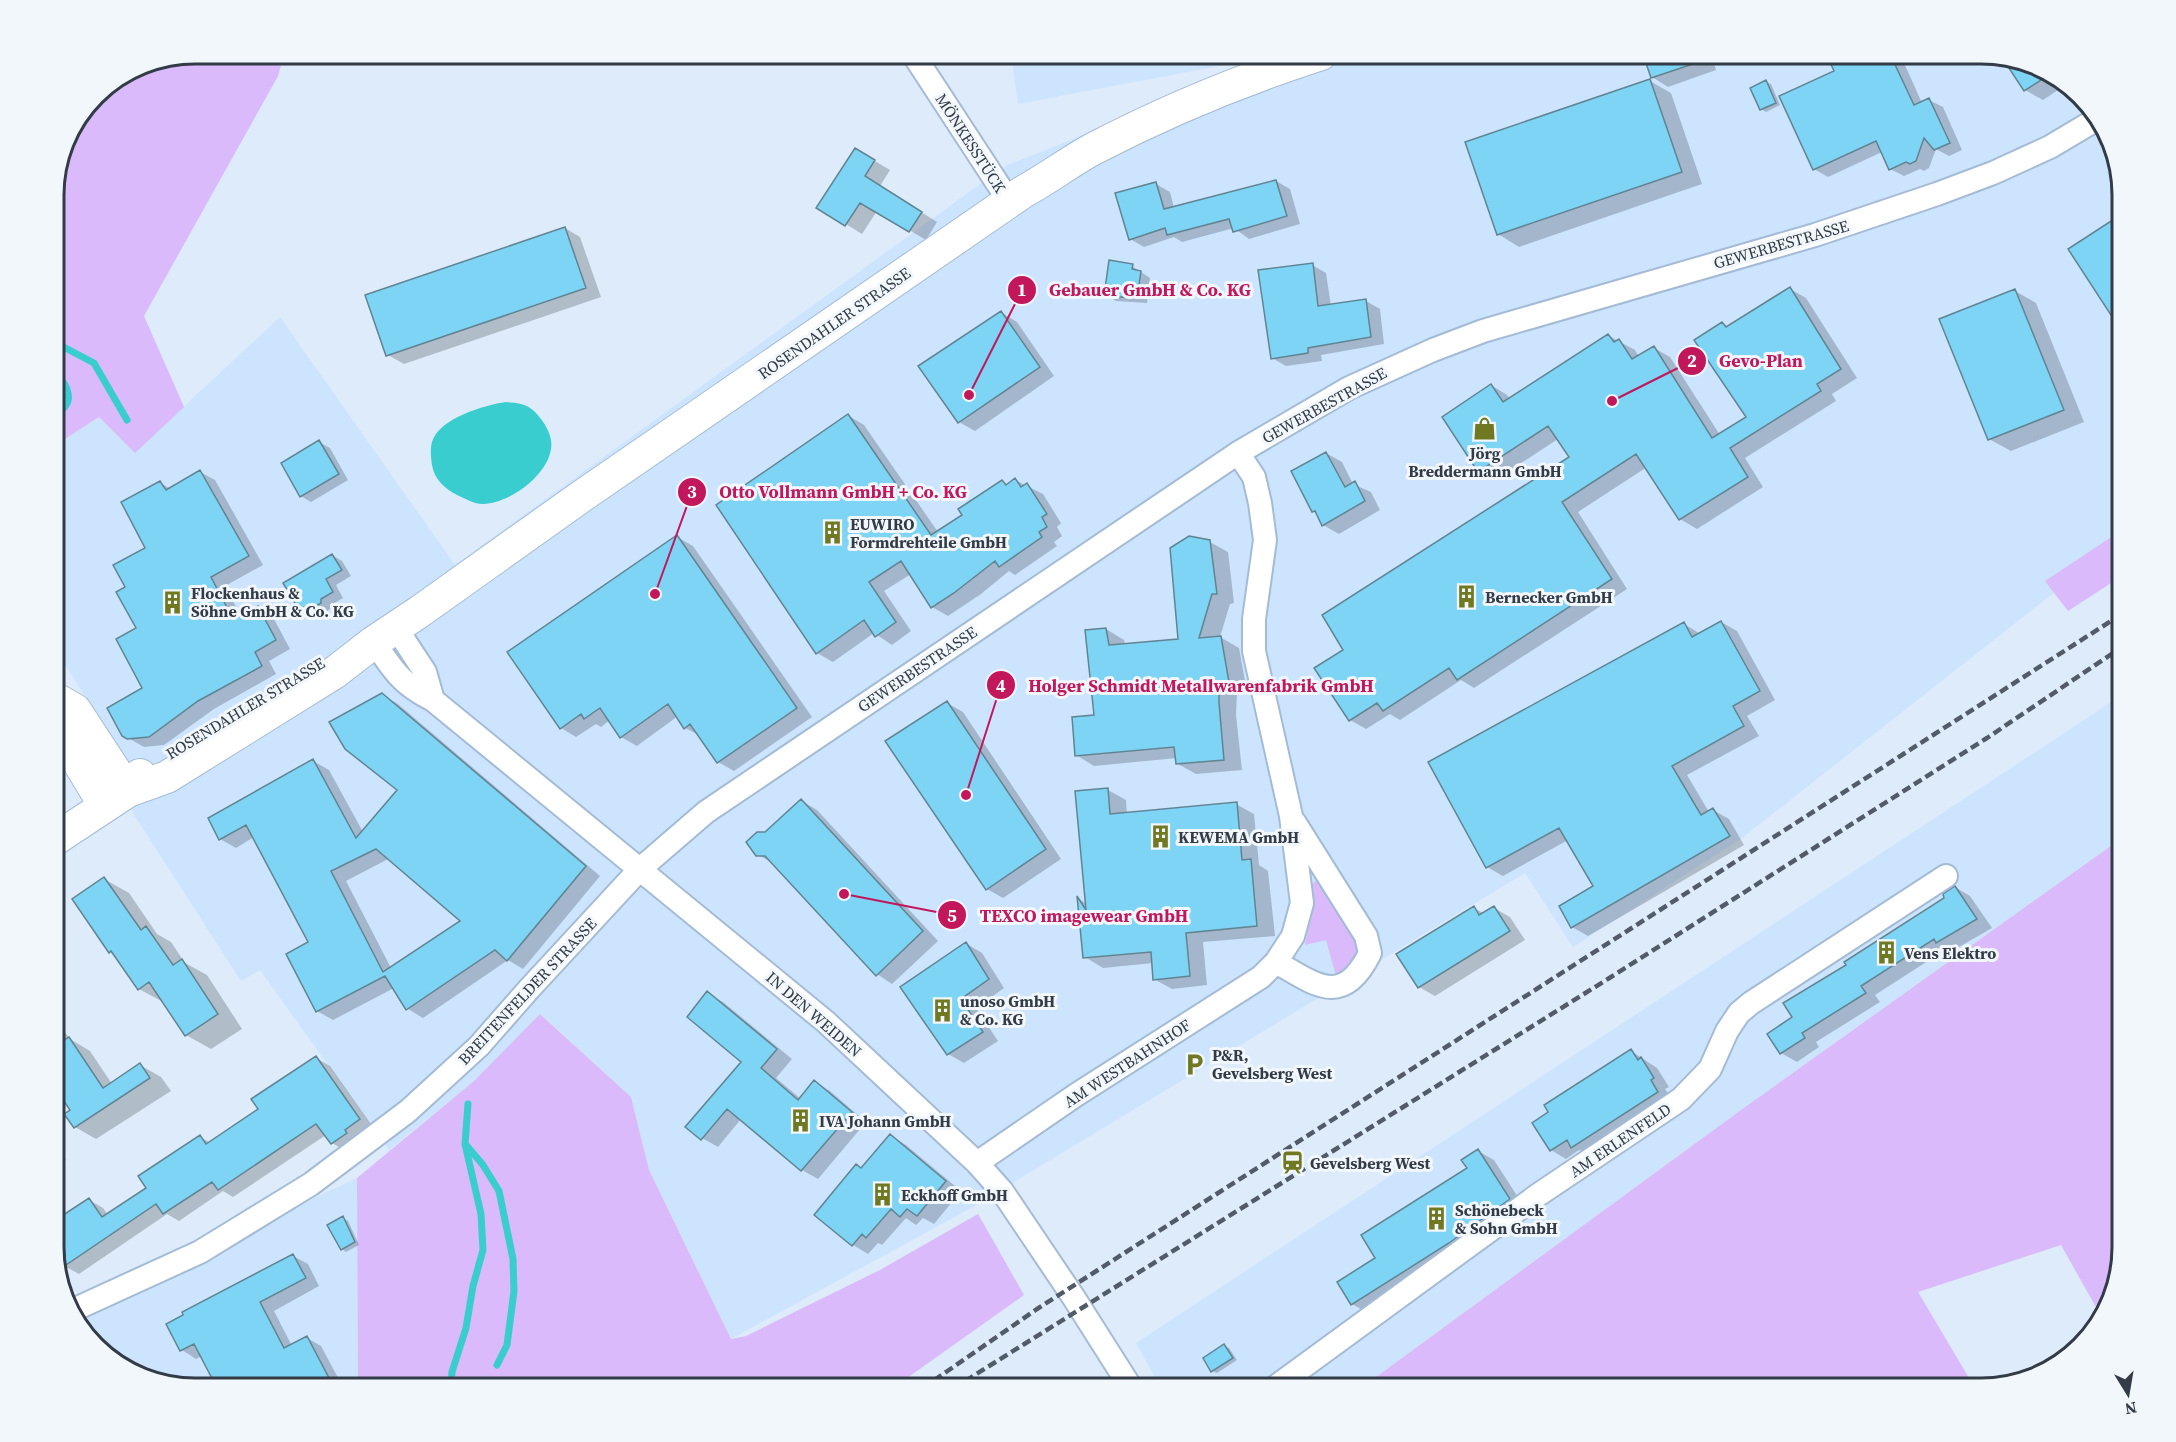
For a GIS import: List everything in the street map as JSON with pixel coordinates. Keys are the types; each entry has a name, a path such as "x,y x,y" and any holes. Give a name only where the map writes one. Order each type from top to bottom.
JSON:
{"main road":[{"name":"ROSENDAHLER STRASSE","path":"65,833 116,799 156,760 333,656 385,635 1009,201 1093,150 1190,104 1288,65"},
{"path":"65,704 75,710 116,799"},
{"path":"65,735 116,799"}],"street":[{"name":"MÖNKESSTÜCK","path":"920,65 1009,201"},
{"name":"GEWERBESTRASSE","path":"640,869 706,812 1238,453 1349,388 1433,350 1525,318 1815,235 1937,194 1993,173 2050,147 2089,124"},
{"name":"AM WESTBAHNHOF","path":"977,1163 1076,1095 1262,977 1276,962 1293,936 1302,903 1291,816 1254,651 1254,620 1265,540 1254,477 1238,453"},
{"name":"IN DEN WEIDEN","path":"385,635 425,672 433,700 826,1022 977,1163 1008,1200 1125,1378"},
{"name":"AM WESTBAHNHOF","path":"1276,962 1325,988 1348,982 1361,973 1370,953 1366,936 1291,816"},
{"name":"BREITENFELDER STRASSE","path":"80,1307 200,1252 311,1184 383,1131 479,1046 529,988 640,869"},
{"name":"AM ERLENFELD","path":"1288,1378 1538,1195 1681,1099 1710,1069 1727,1031 1739,1013 1751,1003 1946,876"}],"shaded area":[{"path":"187,65 281,65 278,76 144,316 184,407 135,453 99,417 65,439 65,187 69,162 82,130 109,97 146,74"},
{"path":"1013,65 1225,65 1018,104"},
{"path":"1260,65 1980,65 2022,71 2053,87 2079,109 2098,138 2107,162 2112,196 2112,555 2051,595 1742,838 1573,947 1525,873 971,1208 731,1339 649,1170 631,1097 541,1014 474,1081 389,1150 260,970 241,981 133,813 123,756 65,665 65,439 99,417 135,452 280,317 455,565 1005,166"},
{"path":"2112,537 2112,582 2068,611 2045,581"},
{"path":"2112,702 2112,845 1741,1110 1375,1378 1155,1378 1136,1343"},
{"path":"2112,845 2112,1246 2107,1280 2096,1307 2061,1245 1918,1292 1969,1378 1375,1378 1741,1110"},
{"path":"1318,880 1356,938 1359,952 1352,970 1336,976 1326,940 1305,945 1312,909 1313,883"},
{"path":"540,1014 631,1097 649,1170 731,1339 746,1336 880,1270 978,1214 1024,1295 907,1378 358,1378 357,1178 474,1081"},
{"path":"357,1178 358,1378 196,1378 154,1371 123,1355 103,1339 80,1307"}],"water":[{"path":"65,379 72,396 65,412"},
{"path":"506,402 526,406 541,419 551,441 548,459 535,478 504,499 483,504 453,493 444,487 433,470 431,451 436,434 444,426 464,414"}],"building":[{"path":"1647,65 1690,65 1651,78"},
{"path":"1831,65 1895,65 1914,105 1929,98 1950,143 1934,150 1924,138 1916,161 1910,164 1906,162 1889,170 1876,141 1813,170 1779,96 1834,71"},
{"path":"2009,68 2041,80 2024,91"},
{"path":"1650,79 1682,172 1497,235 1465,142"},
{"path":"1766,80 1776,103 1760,110 1750,88"},
{"path":"855,148 875,160 865,176 922,212 909,232 860,203 845,226 816,208"},
{"path":"1276,180 1287,216 1233,232 1229,219 1167,235 1165,228 1129,240 1115,193 1156,182 1164,209"},
{"path":"2112,220 2112,317 2068,249"},
{"path":"565,227 586,288 386,356 365,295"},
{"path":"1109,260 1133,264 1132,269 1141,271 1137,298 1104,296"},
{"path":"1313,263 1318,306 1366,299 1371,337 1308,348 1308,353 1271,359 1258,270"},
{"path":"1790,287 1841,369 1817,384 1821,391 1730,448 1748,477 1679,520 1636,454 1562,502 1612,579 1457,680 1449,668 1383,711 1377,703 1349,721 1314,668 1343,650 1322,615 1569,457 1548,426 1478,472 1442,417 1491,384 1503,402 1608,334 1614,342 1619,339 1632,359 1654,346 1712,438 1746,417 1694,340 1722,322 1726,327"},
{"path":"2015,289 2064,410 1988,440 1939,319"},
{"path":"1001,311 1040,367 958,423 918,366"},
{"name":"EUWIRO Formdrehteile GmbH","path":"848,414 931,535 962,515 958,509 1002,480 1006,485 1015,478 1021,487 1027,483 1047,514 1042,517 1047,527 1039,532 1042,537 999,567 995,561 931,608 901,561 869,582 896,622 875,637 864,620 816,654 716,505"},
{"path":"319,440 339,474 300,497 281,463"},
{"path":"1326,452 1345,487 1355,481 1365,501 1322,526 1315,511 1312,512 1291,471"},
{"name":"Flockenhaus & Söhne GmbH & Co. KG","path":"200,470 249,556 211,577 233,619 258,606 276,640 255,652 262,666 198,701 149,737 127,739 122,736 107,708 142,688 116,639 136,628 116,592 125,587 113,565 145,548 121,502 160,481 166,490"},
{"path":"677,535 797,708 717,763 690,724 684,729 668,704 620,738 600,708 584,719 581,714 560,729 507,652"},
{"path":"1189,536 1210,540 1217,594 1212,594 1199,638 1221,636 1229,682 1219,683 1224,760 1176,764 1174,747 1075,756 1072,717 1094,715 1085,630 1106,628 1109,645 1178,639 1170,548"},
{"path":"332,554 342,570 326,579 333,592 321,599 321,603 314,607 307,608 306,606 299,610 283,583"},
{"path":"1721,621 1760,691 1733,706 1744,726 1672,766 1701,815 1713,808 1730,836 1571,928 1559,906 1593,886 1559,828 1486,868 1428,762 1684,622 1692,637"},
{"path":"382,693 586,866 507,961 495,950 406,1010 385,976 316,1012 286,954 308,942 246,825 219,840 208,818 313,759 356,838 397,790 345,749 329,722","holes":["376,849 460,921 383,972 331,871"]},
{"path":"947,701 1046,849 986,890 885,741"},
{"path":"1108,788 1110,814 1237,802 1242,860 1251,859 1257,926 1186,933 1190,976 1153,980 1151,952 1083,958 1077,896 1086,910 1075,791"},
{"path":"801,799 923,931 876,976 765,856 756,856 746,842 757,832 765,832"},
{"path":"104,877 141,930 146,926 173,965 182,959 218,1014 185,1036 149,982 138,990 72,899"},
{"name":"Vens Elektro","path":"1955,886 1977,919 1936,943 1934,939 1861,986 1866,993 1802,1033 1805,1038 1780,1054 1767,1034 1792,1017 1783,1003 1846,965 1844,962 1944,898 1943,894"},
{"path":"1474,906 1479,915 1494,906 1510,931 1418,988 1396,954"},
{"name":"unoso GmbH & Co. KG","path":"966,942 989,979 961,999 983,1032 947,1055 900,987"},
{"path":"707,991 777,1049 761,1068 798,1100 814,1080 852,1112 801,1171 727,1109 701,1140 685,1127 741,1062 687,1017"},
{"path":"69,1037 103,1088 140,1063 150,1078 74,1128 65,1115 70,1110 65,1103 65,1040"},
{"path":"1631,1049 1638,1060 1641,1057 1654,1078 1651,1080 1658,1092 1571,1148 1567,1140 1550,1151 1532,1123 1548,1112 1544,1105"},
{"path":"316,1056 360,1119 345,1130 347,1133 331,1144 316,1124 218,1190 212,1182 163,1214 156,1204 66,1265 65,1214 89,1198 102,1217 146,1188 138,1176 200,1135 206,1144 258,1109 251,1099"},
{"name":"Eckhoff GmbH","path":"890,1134 946,1181 917,1216 907,1209 900,1217 891,1209 866,1238 862,1234 852,1246 814,1215 856,1164 861,1168"},
{"name":"Schönebeck & Sohn GmbH","path":"1478,1149 1510,1199 1449,1243 1351,1305 1337,1282 1375,1258 1361,1235 1467,1168 1461,1160"},
{"path":"343,1216 355,1242 341,1250 327,1225"},
{"path":"293,1254 306,1278 260,1302 284,1348 307,1336 329,1378 212,1378 194,1344 180,1351 166,1324 183,1315 182,1312"},
{"path":"1224,1344 1233,1358 1211,1372 1203,1358"}],"waterway":[{"path":"65,348 94,363 127,420"},
{"path":"452,1378 466,1328 473,1286 483,1250 481,1214 465,1144 468,1104"},
{"path":"467,1146 483,1165 499,1191 513,1259 514,1291 507,1345 497,1365"}],"railway":[{"path":"937,1378 1037,1309 2112,620"},
{"path":"970,1378 1611,977 1987,738 2112,654"}],"place":[{"name":"Gebauer GmbH & Co. KG","path":"969,395"},
{"name":"Gevo-Plan","path":"1612,401"},
{"name":"Jörg Breddermann GmbH","path":"1485,428"},
{"name":"EUWIRO Formdrehteile GmbH","path":"832,533"},
{"name":"Otto Vollmann GmbH + Co. KG","path":"655,594"},
{"name":"Bernecker GmbH","path":"1467,597"},
{"name":"Flockenhaus & Söhne GmbH & Co. KG","path":"173,602"},
{"name":"Holger Schmidt Metallwarenfabrik GmbH","path":"966,795"},
{"name":"KEWEMA GmbH","path":"1160,837"},
{"name":"TEXCO imagewear GmbH","path":"844,894"},
{"name":"Vens Elektro","path":"1886,953"},
{"name":"unoso GmbH & Co. KG","path":"942,1010"},
{"name":"P&R, Gevelsberg West","path":"1194,1064"},
{"name":"IVA Johann GmbH","path":"801,1121"},
{"name":"Gevelsberg West","path":"1292,1163"},
{"name":"Eckhoff GmbH","path":"883,1195"},
{"name":"Schönebeck & Sohn GmbH","path":"1437,1219"}]}
